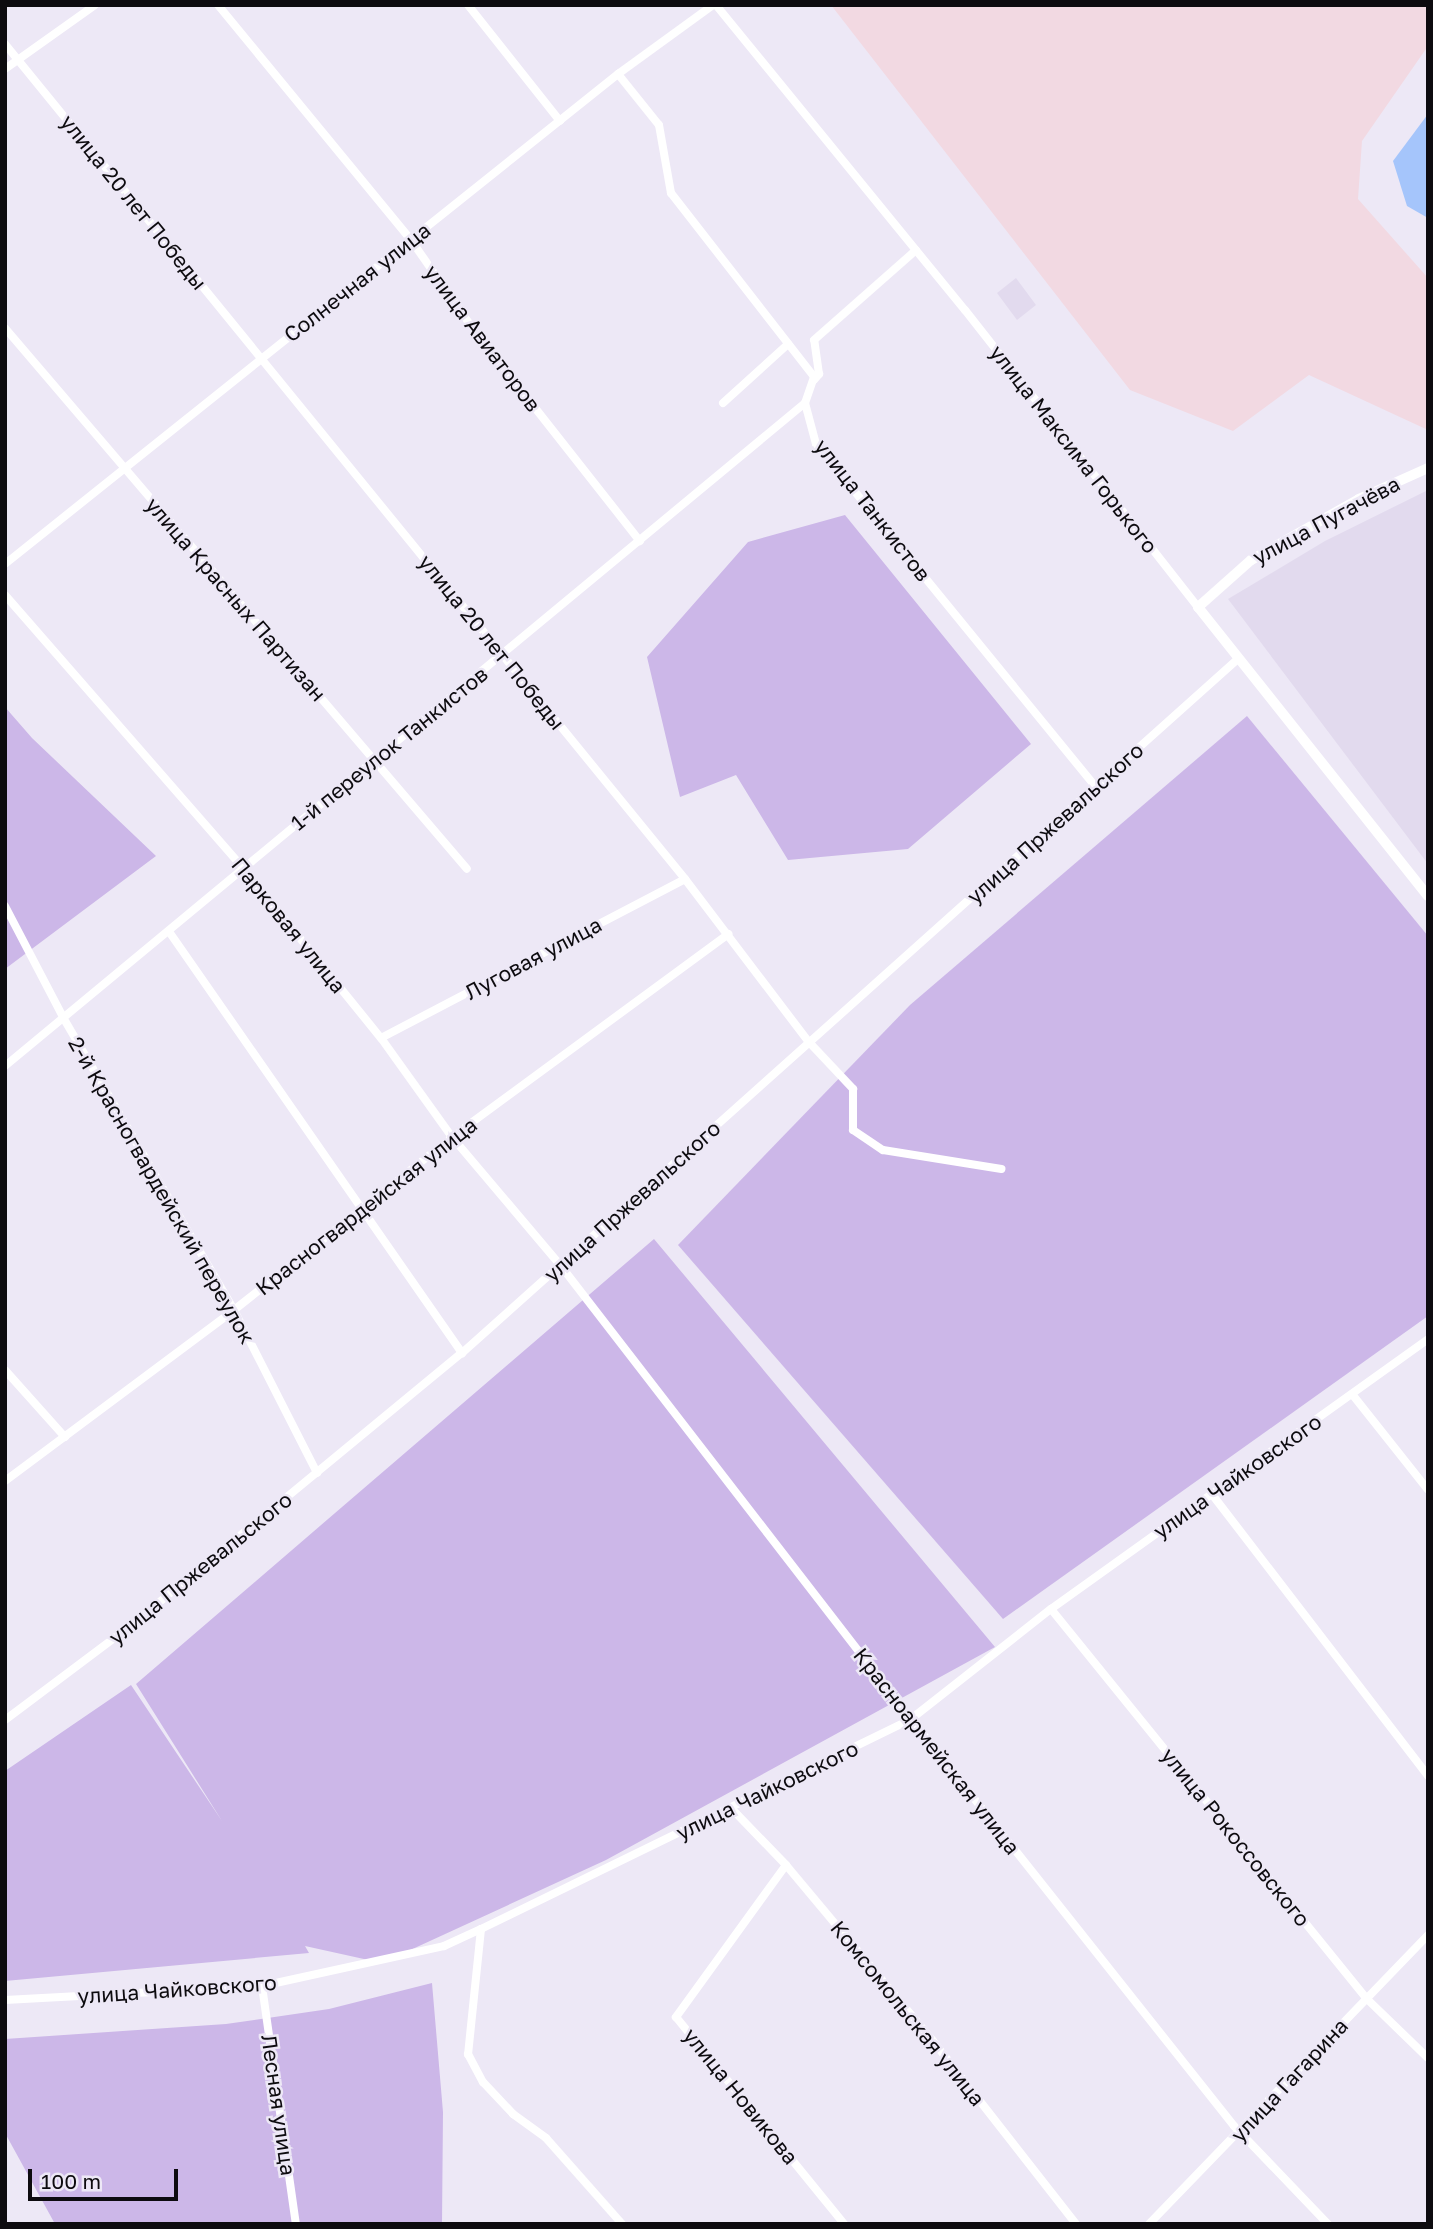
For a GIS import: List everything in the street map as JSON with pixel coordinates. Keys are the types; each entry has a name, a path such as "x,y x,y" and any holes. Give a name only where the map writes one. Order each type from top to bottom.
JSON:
{"street":[{"path":"5,69 95,5"},
{"name":"улица Авиаторов","path":"218,5 411,240 473,329 640,541"},
{"path":"468,5 560,121"},
{"name":"Солнечная улица","path":"5,564 122,467 618,74 715,5"},
{"name":"улица Максима Горького","path":"715,5 916,250 1428,896"},
{"name":"улица 20 лет Победы","path":"5,44 685,879 808,1041 853,1089 853,1130 884,1150 1001,1169"},
{"path":"618,74 659,125 671,193 813,380"},
{"path":"805,403 813,380 819,374 814,341 916,250"},
{"name":"улица Красных Партизан","path":"5,328 467,869"},
{"path":"723,403 788,344"},
{"name":"1-й переулок Танкистов","path":"5,1066 170,933 374,758 805,403"},
{"name":"улица Танкистов","path":"805,403 816,443 1096,787"},
{"name":"улица Пугачёва","path":"1198,607 1251,560 1359,499 1428,468"},
{"name":"Парковая улица","path":"5,595 244,869 381,1038 453,1137 561,1266"},
{"name":"улица Пржевальского","path":"5,1720 134,1623 462,1353 1239,658"},
{"name":"Луговая улица","path":"381,1038 685,879"},
{"name":"2-й Красногвардейский переулок","path":"5,906 64,1019 234,1310 317,1473"},
{"path":"170,933 364,1207 462,1353"},
{"name":"Красногвардейская улица","path":"5,1481 234,1310 453,1137 728,933"},
{"name":"Красноармейская улица","path":"561,1266 911,1719 1240,2132 1328,2224"},
{"name":"улица Чайковского","path":"5,2000 262,1986 444,1946 481,1929 732,1809 911,1719 1051,1609 1428,1339"},
{"path":"5,1370 65,1437"},
{"path":"1352,1394 1428,1490"},
{"path":"1211,1493 1428,1776"},
{"name":"улица Рокоссовского","path":"1051,1609 1366,1998 1428,2058"},
{"name":"Комсомольская улица","path":"732,1809 786,1865 933,2041 1076,2224"},
{"name":"улица Новикова","path":"786,1865 676,2017 844,2224"},
{"path":"481,1929 468,2054 490,2090 513,2114 545,2138 622,2224"},
{"name":"улица Гагарина","path":"1149,2224 1428,1935"},
{"name":"Лесная улица","path":"262,1986 296,2224"}],"shaded area":[{"path":"831,5 1428,5 1428,46 1362,141 1358,199 1428,278 1428,430 1309,375 1233,431 1130,390"},
{"path":"1016,278 1036,305 1017,320 997,293"},
{"path":"1428,490 1428,864 1228,599 1325,541"},
{"path":"845,515 1031,744 908,849 788,860 736,775 680,797 647,657 748,542"},
{"path":"5,707 32,738 156,856 5,969"},
{"path":"1247,716 1428,936 1428,1316 1003,1619 678,1245 910,1005"},
{"path":"654,1239 995,1647 606,1860 382,1963 305,1946 309,1953 5,1981 5,1771 131,1685 222,1821 136,1684"},
{"path":"432,1983 443,2112 442,2224 55,2224 5,2133 5,2039 226,2024 329,2009"}],"water":[{"path":"1428,114 1428,218 1407,206 1393,161"}]}
